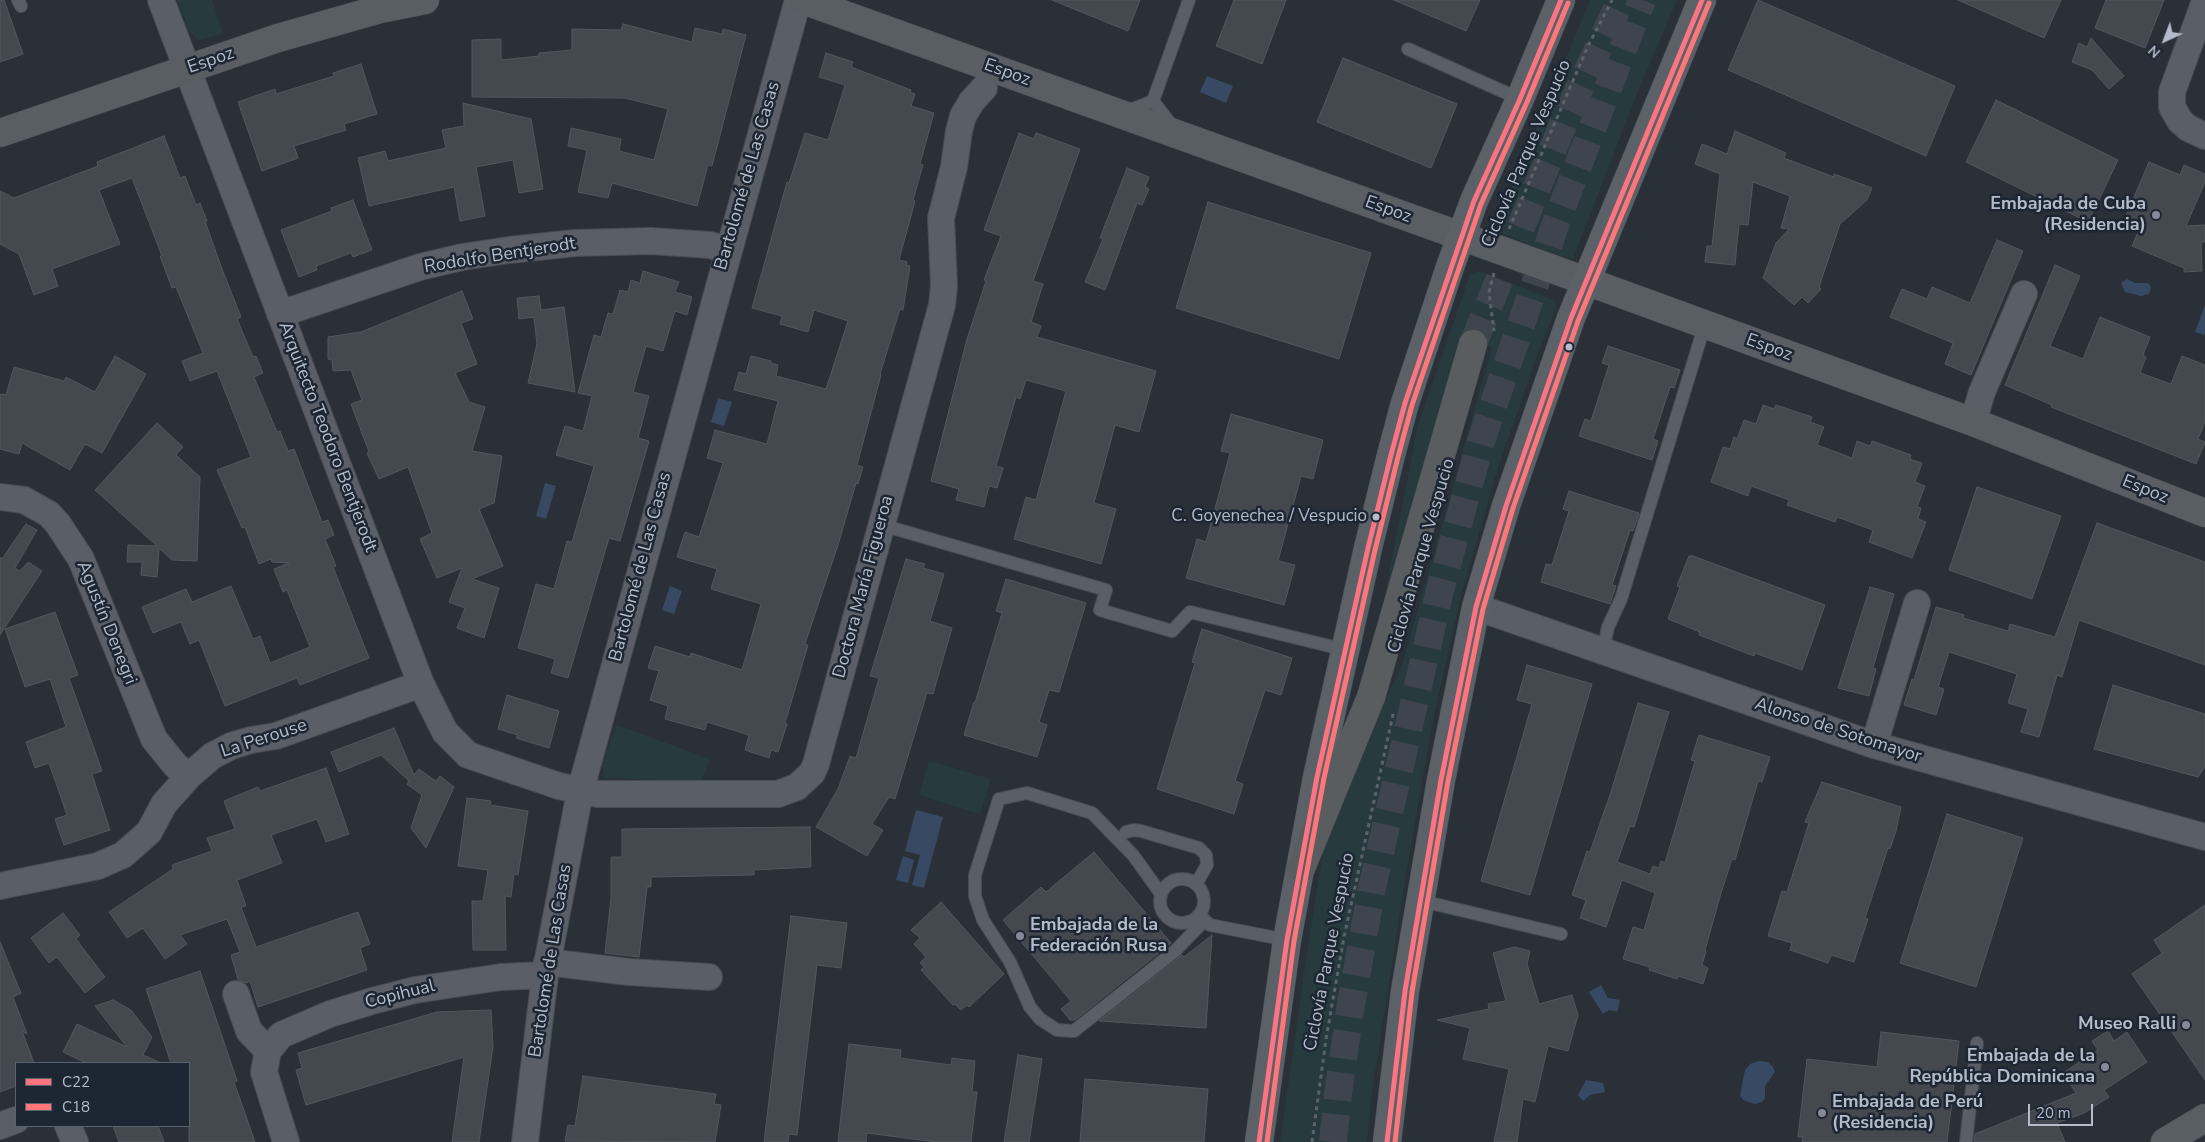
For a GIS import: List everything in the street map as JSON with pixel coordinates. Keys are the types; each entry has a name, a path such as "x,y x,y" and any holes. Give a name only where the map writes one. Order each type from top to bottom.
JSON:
{"highway":[{"path":"1301,868 1371,697 1484,342"}],"main road":[{"path":"1259,1142 1287,940 1317,777 1368,548 1391,455 1429,327 1461,236 1561,0"},
{"path":"1387,1142 1405,991 1422,901 1441,780 1476,607 1506,506 1571,318 1702,0"}],"street":[{"name":"Arquitecto Teodoro Bentjerodt","path":"161,0 421,684 445,732 468,755 580,792"},
{"name":"Espoz","path":"0,133 329,23 425,0"},
{"name":"Bartolomé de Las Casas","path":"525,1142 546,969 580,792 798,0"},
{"name":"Espoz","path":"803,0 988,78 1122,114 1586,280 1973,422 2204,511"},
{"path":"2205,1 2172,92 2172,107 2180,122 2205,136"},
{"name":"Doctora María Figueroa","path":"580,792 598,794 778,794 793,789 806,780 816,764 942,305 944,286 941,218 954,167 959,131 963,116 988,78"},
{"name":"Rodolfo Bentjerodt","path":"280,314 420,267 462,257 509,250 575,243 651,241 702,244 728,250"},
{"path":"1973,422 1982,392 2024,294"},
{"name":"Agustín Denegri","path":"0,497 24,500 43,510 58,524 81,559 154,739 176,766 189,776"},
{"path":"1874,746 1917,603"},
{"name":"Alonso de Sotomayor","path":"1476,607 1874,746 2205,837"},
{"name":"La Perouse","path":"0,886 98,866 123,855 149,832 164,804 189,776 212,756 231,746 276,736 421,684"},
{"name":"Copihual","path":"268,1051 275,1041 289,1031 372,1000 458,982 546,969 709,977"},
{"path":"236,994 249,1031 268,1051 264,1072 286,1142"},
{"path":"2165,1142 2205,1118"},
{"path":"0,1126 15,1120"},
{"path":"68,1127 76,1142"}],"lane":[{"path":"1122,114 1153,101 1189,0"},
{"path":"1408,50 1520,99"},
{"path":"1153,101 1178,134"},
{"path":"1603,650 1608,627 1621,599 1705,324"},
{"path":"882,525 1106,590 1100,610 1172,630 1190,612 1346,650"},
{"path":"1162,894 1133,855 1092,813 1027,794 999,799 976,875 975,896 983,920 1010,962 1030,1007 1040,1019 1057,1030 1074,1031 1175,951 1202,918 1203,896 1196,884 1183,880 1176,880 1170,883 1162,894 1162,909 1171,920 1186,923 1202,918"},
{"path":"1126,832 1141,831 1199,848 1206,855 1207,865 1196,884"},
{"path":"1422,901 1561,934"},
{"path":"1202,918 1210,925 1287,940"},
{"path":"1966,1142 1977,1043"}],"path":[{"name":"Ciclovía Parque Vespucio","path":"1484,342 1489,292 1501,250 1588,46 1612,0"},
{"name":"Ciclovía Parque Vespucio","path":"1312,1142 1326,1038 1344,937 1395,706"}],"green space":[{"path":"177,0 212,0 223,34 199,40 189,32"},
{"path":"1590,0 1677,0 1636,96 1573,259 1552,254 1494,230"},
{"path":"1480,271 1555,301 1556,308 1537,356 1497,471 1461,596 1433,720 1407,869 1372,1091 1367,1142 1280,1142 1325,840 1356,761 1402,665 1492,348 1469,340 1374,650 1418,425 1470,274"},
{"path":"617,725 710,759 701,782 605,778 601,765"},
{"path":"929,761 991,779 980,814 919,795"}],"water":[{"path":"1207,76 1233,86 1226,103 1200,92"},
{"path":"2127,279 2135,283 2148,283 2151,287 2149,294 2141,296 2125,292 2121,283"},
{"path":"2205,305 2205,333 2204,335 2195,332"},
{"path":"718,398 732,402 724,426 711,422"},
{"path":"545,483 556,486 546,519 536,516"},
{"path":"670,586 682,591 674,614 662,610"},
{"path":"916,810 943,817 924,888 912,885 920,855 905,851"},
{"path":"903,856 914,860 908,883 896,880"},
{"path":"1601,985 1608,998 1620,1000 1617,1012 1609,1010 1603,1014 1589,992"},
{"path":"1759,1061 1768,1062 1775,1072 1765,1086 1765,1098 1762,1102 1755,1104 1743,1100 1740,1095 1745,1070 1750,1064"},
{"path":"1586,1080 1603,1083 1605,1092 1590,1095 1583,1101 1578,1095"}],"building":[{"path":"0,0 4,0 23,54 0,62"},
{"path":"1052,0 1140,0 1128,31"},
{"path":"1234,0 1286,0 1262,64 1216,46"},
{"path":"1394,0 1480,0 1466,31"},
{"path":"1758,0 1955,86 1926,156 1728,70"},
{"path":"1958,0 2061,0 2044,38"},
{"path":"2106,0 2164,0 2145,48 2095,28"},
{"path":"623,24 692,42 695,28 722,34 723,29 746,35 712,166 708,165 697,206 612,183 608,198 578,192 587,150 568,146 571,128 621,139 619,151 654,160 668,109 625,98 472,97 472,40 501,39 501,60 539,56 539,53 572,50 572,29 621,30"},
{"path":"2091,38 2124,76 2109,89 2092,70 2072,62 2079,43 2087,47"},
{"path":"826,53 853,62 851,67 911,90 910,92 915,94 911,106 934,113 920,164 923,165 913,200 915,201 899,260 907,262 906,265 910,266 903,310 900,309 880,374 857,465 863,467 858,484 856,483 838,545 805,644 808,645 778,752 771,750 769,758 745,750 749,735 707,722 705,730 665,719 668,706 650,700 659,671 648,668 655,646 690,657 691,653 742,670 761,604 711,589 717,569 677,557 685,532 699,537 723,463 707,458 715,430 767,444 778,401 734,390 739,372 746,374 751,356 771,361 771,363 778,365 776,376 826,389 848,321 814,310 808,332 780,324 782,316 752,308 787,182 789,183 805,133 828,140 845,85 819,77"},
{"path":"1343,58 1457,104 1431,168 1317,122"},
{"path":"361,64 377,114 344,124 346,130 294,146 298,158 262,171 238,102 275,89 276,94 334,76 333,73"},
{"path":"1996,100 2118,160 2088,222 1966,162"},
{"path":"463,103 531,119 543,189 519,193 513,160 476,167 485,216 460,221 454,187 369,206 358,158 385,151 388,161 446,148 442,130 464,126"},
{"path":"1735,131 1786,153 1784,158 1834,177 1834,174 1872,188 1867,200 1840,224 1819,287 1821,289 1808,303 1802,297 1794,305 1763,278 1776,243 1789,229 1781,228 1790,196 1753,182 1748,225 1739,224 1735,265 1705,262 1707,246 1712,246 1720,174 1695,164 1702,144 1727,154"},
{"path":"1019,133 1034,139 1036,133 1080,149 1033,281 1043,284 1031,322 1041,326 1037,337 1156,371 1139,432 1115,425 1094,503 1116,509 1101,564 1014,539 1026,497 1036,500 1066,391 1026,380 1020,399 1016,397 996,466 1003,468 997,488 989,486 984,507 956,500 959,489 931,481 967,339 986,281 984,280 1001,236 984,230"},
{"path":"164,136 180,178 185,176 196,205 200,203 207,221 205,221 241,317 237,319 253,357 256,356 263,373 254,377 277,432 280,431 288,451 294,449 322,522 328,520 334,535 325,539 336,566 333,567 369,658 300,685 297,678 225,706 199,640 190,644 181,622 153,633 142,607 186,589 192,602 231,586 253,639 260,636 270,663 310,647 287,590 283,592 274,569 289,563 272,562 271,559 259,564 245,527 242,528 217,470 251,457 217,371 190,381 182,361 203,353 176,287 172,288 160,256 162,256 132,178 99,190 120,244 52,269 58,286 34,295 19,254 0,244 0,191 14,198 98,166 97,162"},
{"name":"Embajada de Cuba (Residencia)","path":"2149,162 2180,175 2184,165 2205,174 2205,182 2186,226 2205,225 2205,242 2201,242 2202,271 2184,272 2184,268 2132,246 2139,230 2123,223"},
{"path":"1127,168 1149,177 1145,187 1149,189 1142,205 1137,203 1105,290 1085,282 1103,239 1100,238"},
{"path":"353,200 372,250 353,257 351,253 316,266 317,270 299,277 281,230 332,211 331,208"},
{"path":"1208,202 1371,253 1339,359 1176,308"},
{"path":"1997,240 2023,251 1971,375 1945,364 1953,343 1890,317 1902,289 1927,299 1932,287 1970,303"},
{"path":"2055,265 2080,276 2050,346 2083,359 2100,317 2150,337 2143,355 2146,357 2140,373 2171,384 2182,356 2205,365 2205,422 2198,439 2205,442 2196,464 2051,407 2052,405 2005,385"},
{"path":"643,271 679,282 675,292 692,297 687,315 675,311 663,351 646,346 633,392 649,396 638,438 649,441 620,541 609,538 568,678 551,673 555,659 518,648 536,584 554,589 567,541 572,542 594,466 556,455 565,426 583,431 592,396 578,393 594,335 601,337 608,313 613,314 620,290 628,292 631,280 640,283"},
{"path":"462,291 473,319 461,323 477,364 455,373 469,402 485,407 472,451 502,456 494,503 479,509 503,566 472,579 499,588 484,638 457,628 465,608 449,602 462,568 437,578 420,539 432,533 408,467 379,479 367,453 369,452 351,404 362,400 351,370 333,371 332,360 328,359 328,337 361,332"},
{"path":"539,296 541,310 564,307 575,392 528,383 537,344 534,317 519,319 517,298"},
{"path":"1608,346 1680,370 1674,388 1670,387 1653,439 1658,441 1652,460 1579,436 1585,419 1591,421 1609,365 1602,363"},
{"path":"115,356 146,374 102,453 85,444 70,470 22,443 19,454 0,449 0,394 6,395 14,367 64,381 66,377 95,392"},
{"path":"1763,405 1774,409 1776,405 1812,417 1810,422 1824,427 1817,445 1852,458 1857,441 1870,446 1872,441 1911,455 1910,459 1922,463 1915,482 1925,486 1917,507 1921,508 1918,519 1926,522 1912,558 1869,542 1873,530 1837,517 1835,522 1787,505 1789,500 1751,486 1748,496 1711,482 1723,447 1730,449 1734,437 1737,439 1744,420 1756,424"},
{"path":"1231,414 1323,440 1313,479 1301,476 1278,561 1295,565 1284,605 1186,578 1197,539 1206,542 1230,453 1221,451"},
{"path":"157,423 183,447 176,455 200,477 197,561 172,560 159,548 157,577 141,575 142,562 127,562 128,545 157,546 95,490"},
{"path":"1977,487 2061,516 2032,599 1949,570"},
{"path":"1569,491 1639,513 1633,531 1630,530 1612,585 1616,586 1610,604 1541,582 1546,564 1552,565 1569,511 1563,509"},
{"path":"2097,523 2205,562 2205,665 2079,620 2062,677 2057,675 2039,737 2021,732 2028,709 2008,703 2017,674 1949,652 1938,687 1944,689 1936,715 1904,705 1912,679 1914,680 1936,607 1964,615 1963,618 2008,631 2010,624 2055,637"},
{"path":"26,524 37,530 15,568 20,571 28,562 42,571 0,635 0,557 2,559"},
{"path":"1689,556 1825,605 1802,670 1755,653 1754,656 1699,635 1700,632 1668,619 1680,587 1677,586"},
{"path":"906,559 925,564 923,568 944,574 930,621 952,628 933,694 927,693 895,799 889,797 872,824 883,830 867,856 816,827 838,789 850,756 856,758 879,678 870,676"},
{"path":"1006,579 1086,603 1059,692 1049,690 1039,722 1047,725 1037,757 964,735 1002,613 996,611"},
{"path":"1870,587 1894,594 1873,668 1876,669 1869,696 1838,688"},
{"path":"55,612 78,675 69,678 102,771 92,774 110,830 64,845 55,819 67,815 49,763 35,768 26,742 66,727 50,679 25,687 5,629"},
{"path":"1202,629 1292,658 1281,695 1265,690 1235,781 1243,784 1234,814 1157,789 1195,663 1192,662"},
{"path":"1527,665 1592,684 1530,895 1481,881 1532,704 1517,700"},
{"path":"2113,685 2205,714 2205,767 2198,777 2094,749"},
{"path":"507,695 559,711 549,748 516,738 518,735 498,729"},
{"path":"1638,703 1669,712 1634,827 1630,826 1617,862 1650,874 1653,866 1659,868 1661,861 1665,863 1695,761 1691,760 1699,735 1770,757 1762,782 1758,781 1735,860 1732,859 1721,893 1702,965 1708,968 1703,984 1678,976 1677,979 1649,970 1650,967 1623,959 1633,927 1644,930 1655,893 1622,880 1606,927 1580,918 1586,900 1572,895 1587,851 1590,852 1611,792"},
{"path":"394,728 414,775 419,769 436,781 440,776 454,787 426,848 411,828 422,795 407,784 409,781 381,755 339,772 331,752"},
{"path":"326,768 349,834 326,842 317,819 271,835 282,863 237,880 246,906 241,907 256,947 358,912 370,944 360,948 367,970 258,1007 250,981 246,983 238,979 231,955 240,952 227,919 180,935 187,944 165,959 143,928 127,938 109,912 173,869 172,865 212,851 207,838 235,829 224,801 258,787 260,791"},
{"path":"1822,782 1901,807 1896,831 1890,849 1888,848 1865,918 1868,919 1854,962 1831,955 1828,963 1790,950 1792,943 1768,936 1782,891 1787,892 1809,823 1805,822"},
{"path":"467,798 491,801 490,805 528,811 518,875 514,874 511,897 505,896 506,950 473,950 472,901 483,901 488,870 458,866"},
{"path":"1947,814 2023,838 1976,987 1900,963"},
{"path":"810,827 811,867 754,870 754,875 651,877 651,887 647,887 639,957 605,953 611,898 611,857 622,857 622,829"},
{"path":"1094,852 1171,943 1075,1020 1070,1020 1061,1009 1071,1001 1003,920 1041,887 1046,892"},
{"path":"941,902 1004,974 969,1007 967,1005 961,1010 955,1004 953,1005 921,970 924,967 920,963 926,957 914,944 920,938 911,930"},
{"name":"Museo Ralli","path":"2205,905 2205,1080 2132,974 2162,953 2154,940"},
{"path":"63,913 80,935 76,939 105,977 85,993 57,957 49,963 31,938"},
{"path":"791,916 847,923 841,968 817,965 797,1135 789,1134 788,1142 764,1142"},
{"path":"1212,935 1206,1028 1099,1021 1182,955 1184,957"},
{"path":"0,942 21,993 13,997 27,1034 22,1031 34,1062 15,1062 15,1086 0,1092"},
{"path":"1514,947 1530,951 1527,964 1539,1004 1572,995 1578,1015 1568,1051 1548,1046 1535,1102 1523,1099 1517,1142 1494,1142 1509,1069 1463,1059 1470,1028 1437,1020 1489,1009 1488,1004 1506,1001 1493,953"},
{"path":"200,971 237,1081 234,1082 255,1142 189,1142 190,1062 171,1062 146,989"},
{"path":"113,1000 131,1010 152,1037 143,1055 159,1062 84,1062 63,1052 77,1024 127,1047 95,1006"},
{"path":"491,1010 493,1047 479,1142 452,1142 464,1057 306,1105 296,1070 302,1068 298,1053 437,1012"},
{"path":"2108,1031 2114,1041 2127,1032 2147,1062 2104,1090 2109,1097 2084,1113 2057,1123 2065,1142 1974,1142 1975,1134 2076,1093 2063,1073 2098,1050 2092,1041"},
{"path":"1881,1032 1959,1041 1947,1142 1802,1142 1803,1137 1798,1137 1807,1059 1877,1067"},
{"path":"849,1044 901,1050 900,1058 951,1065 952,1058 975,1061 972,1092 977,1092 971,1142 936,1142 867,1133 866,1142 838,1142"},
{"path":"1018,1055 1042,1059 1029,1142 1004,1142"},
{"path":"583,1076 716,1094 714,1104 721,1105 715,1142 565,1141 568,1125 575,1126"},
{"path":"1085,1079 1208,1089 1204,1142 1080,1142"},
{"path":"113,1127 158,1127 164,1142 119,1142"}],"tunnel":[{"path":"1473,344 1564,122 1621,0"},
{"path":"1333,1142 1351,1004 1372,888 1439,594 1480,444 1557,220 1642,0"}],"transit line":[{"name":"C22","path":"1259,1142 1287,940 1317,777 1368,548 1391,455 1405,403 1474,201 1520,99 1561,0"},
{"name":"C22","path":"1387,1142 1405,991 1441,780 1476,607 1506,506 1571,318 1702,0"},
{"name":"C18","path":"1267,1142 1294,941 1324,778 1375,550 1398,457 1412,405 1481,204 1527,102 1568,3"},
{"name":"C18","path":"1395,1142 1412,992 1448,781 1483,609 1513,508 1578,321 1709,3"}],"place":[{"name":"Embajada de Cuba (Residencia)","path":"2156,215"},
{"name":"C. Goyenechea / Vespucio","path":"1376,517"},
{"name":"Embajada de la Federación Rusa","path":"1020,936"},
{"name":"Museo Ralli","path":"2186,1025"},
{"name":"Embajada de la República Dominicana","path":"2105,1067"},
{"name":"Embajada de Perú (Residencia)","path":"1822,1113"}]}
